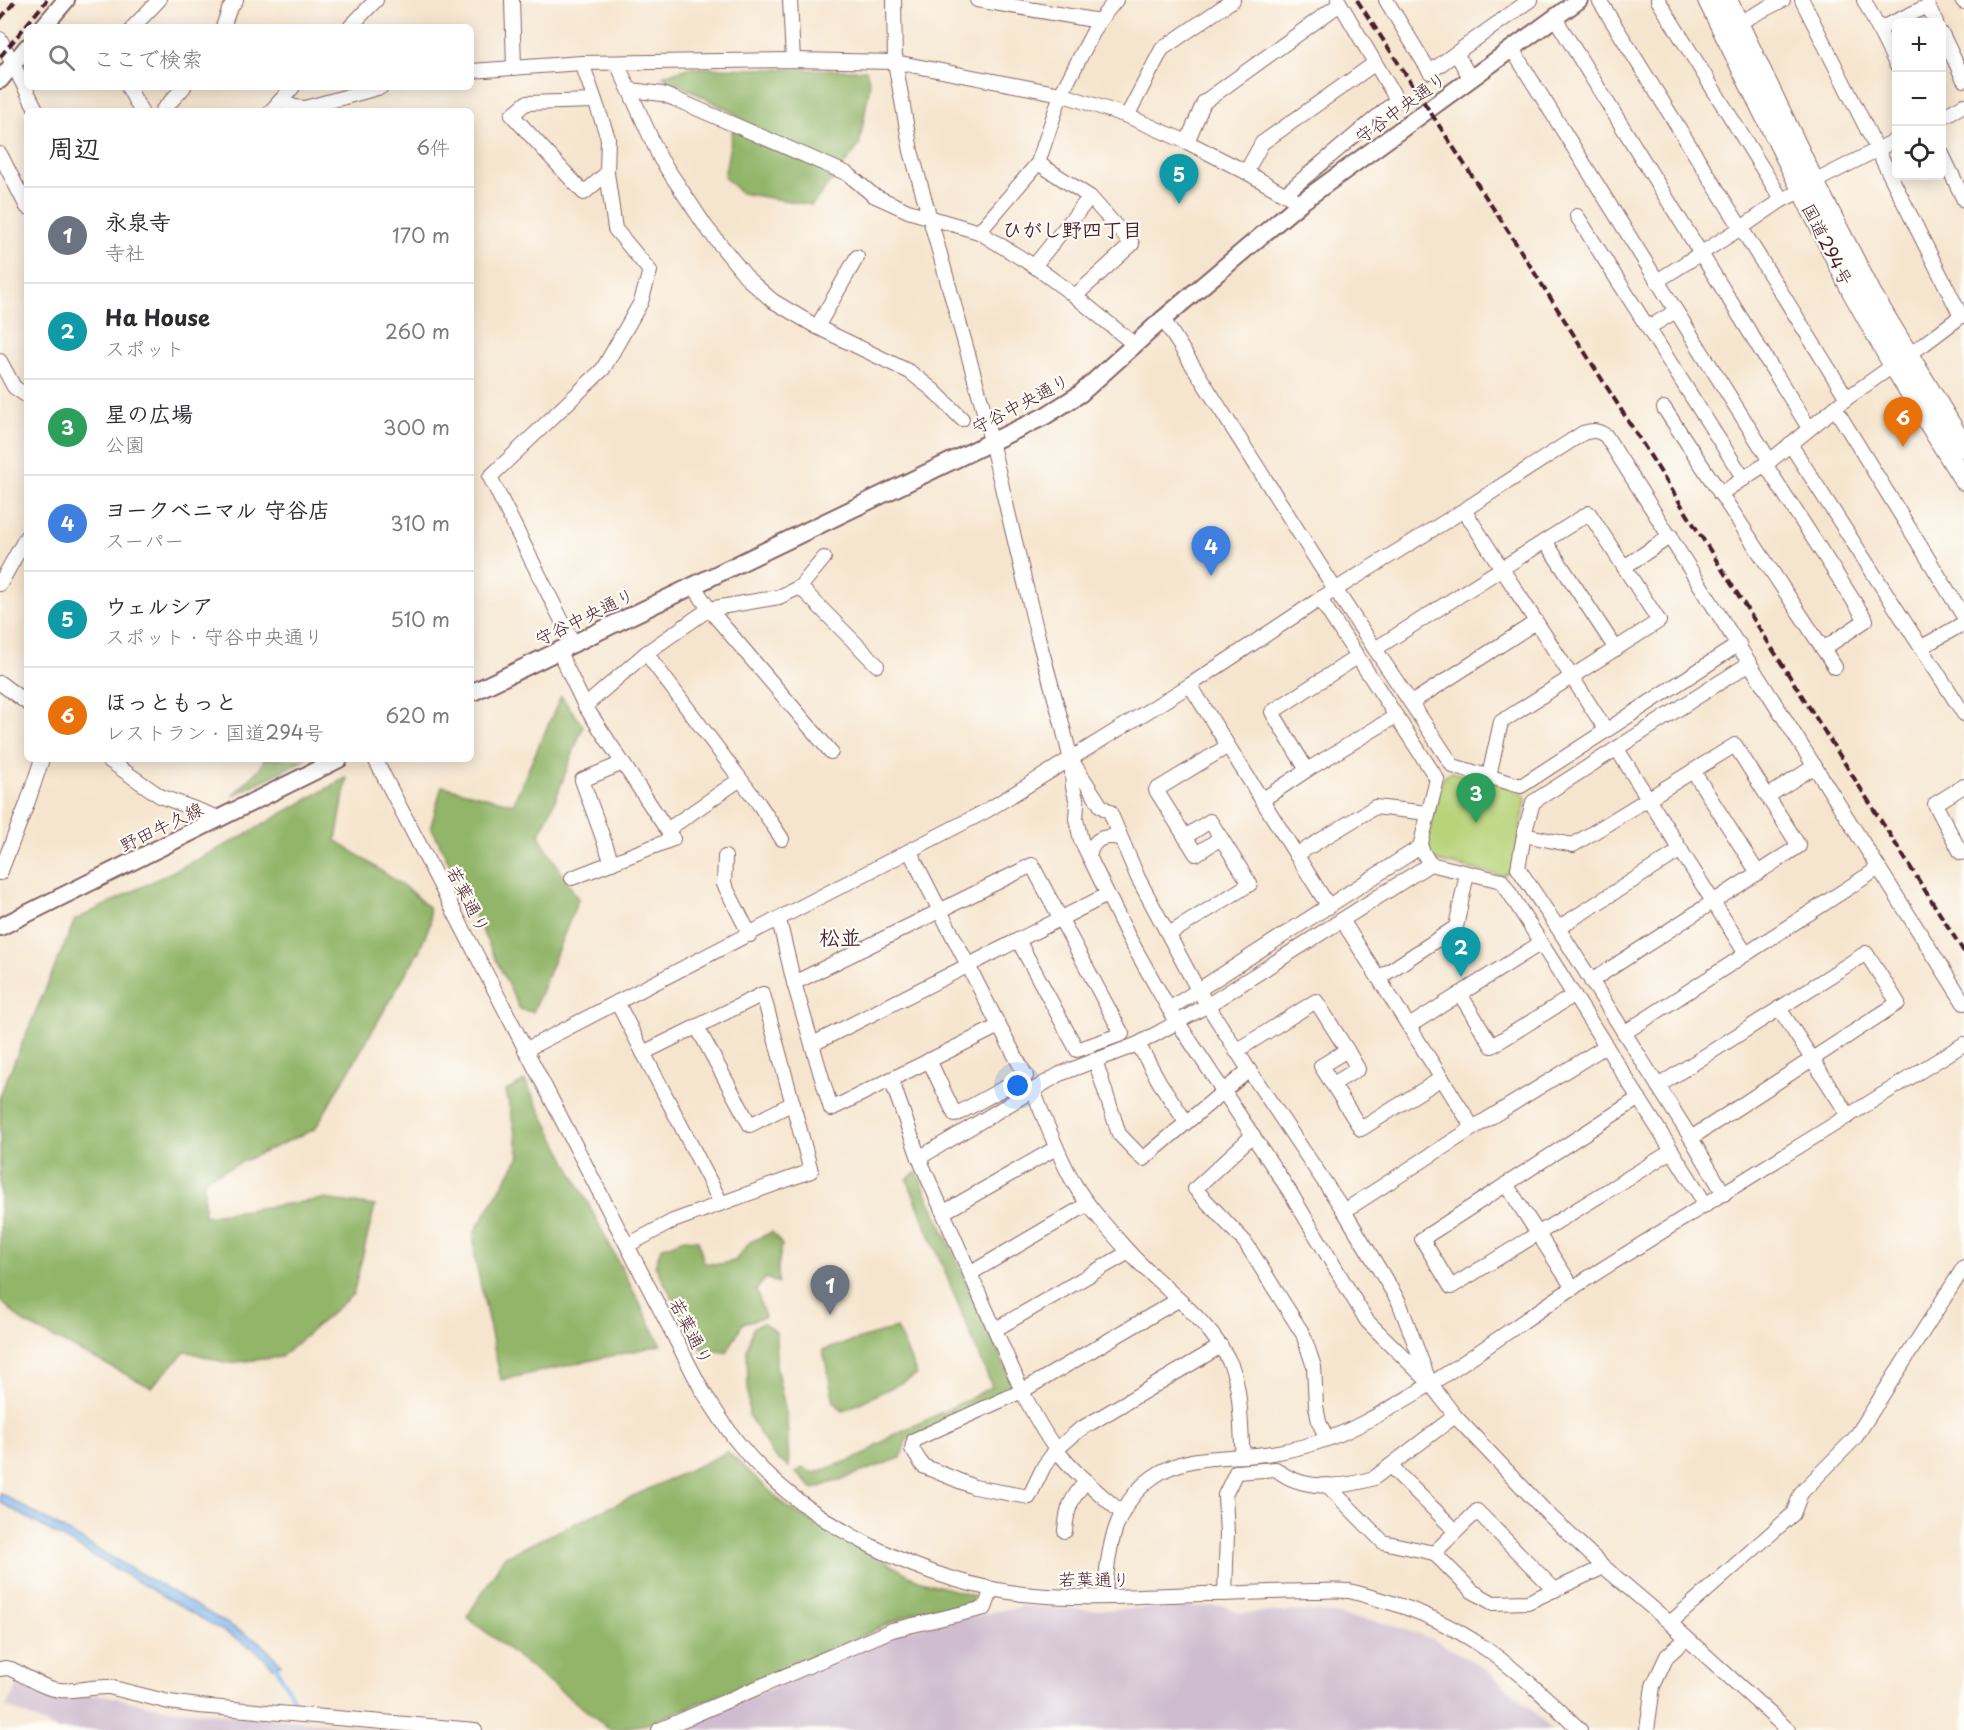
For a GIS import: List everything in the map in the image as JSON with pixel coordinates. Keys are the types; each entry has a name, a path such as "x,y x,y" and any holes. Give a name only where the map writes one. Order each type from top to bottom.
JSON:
{"highway":[{"name":"国道294号","path":"1708,0 1808,187"},
{"name":"国道294号","path":"1727,0 1852,291 1964,447"},
{"name":"国道294号","path":"1901,361 1964,480"}],"main road":[{"path":"46,24 66,0"},
{"name":"守谷中央通り","path":"474,692 1045,416 1080,394 1163,319 1300,203 1579,0"},
{"path":"0,80 24,51"},
{"name":"野田牛久線","path":"0,927 333,762"}],"street":[{"path":"136,24 159,0"},
{"path":"224,24 229,10 236,0"},
{"path":"512,0 514,68"},
{"path":"790,0 793,60"},
{"path":"894,0 895,62 911,151 991,441 1038,637 1071,760 1077,803 1076,819 1081,840 1107,895 1169,1009 1290,1192 1367,1321 1430,1383 1455,1416 1545,1511 1604,1567 1670,1623 1788,1730"},
{"path":"977,0 1030,5 1099,21"},
{"path":"980,232 1038,163 1061,94 1099,21 1116,0"},
{"path":"1127,116 1162,49 1233,0"},
{"path":"1393,3 1430,72 1530,0"},
{"path":"1599,0 1847,398"},
{"path":"1658,0 1782,200"},
{"path":"1738,23 1784,0"},
{"path":"1720,494 1768,463 1847,398 1962,315 1802,0"},
{"path":"1864,0 1892,56"},
{"path":"352,24 370,2"},
{"path":"1187,142 1204,102 1339,2 1397,100 1285,194"},
{"path":"1902,18 1928,6 1934,18"},
{"path":"1555,18 1809,428"},
{"path":"1879,29 1892,23"},
{"path":"0,39 24,87"},
{"path":"1946,44 1964,80"},
{"path":"1512,49 1866,620 1823,650"},
{"path":"1456,53 1471,79"},
{"path":"474,70 582,63 793,60 895,62 1061,94 1127,116 1187,142 1300,203"},
{"path":"572,878 673,839 585,706 566,647 490,477 603,369 641,303 650,271 615,229 607,173 608,138 582,63"},
{"path":"617,63 660,158 706,227 749,280 772,301 817,327 910,372 933,390 962,419"},
{"path":"1246,172 1262,142 1374,64"},
{"path":"26,90 35,108"},
{"path":"130,90 139,108"},
{"path":"165,108 181,90"},
{"path":"275,106 290,90"},
{"path":"305,108 370,90"},
{"path":"631,90 662,94 675,99 848,174 873,195 908,211 980,232 1034,266 1135,345"},
{"path":"595,101 526,103 512,115 584,193 607,173"},
{"path":"1946,114 1964,105"},
{"path":"275,106 296,108"},
{"path":"1657,281 1782,200 1892,142"},
{"path":"0,154 24,201"},
{"path":"1038,163 1090,197 1132,244 1075,296"},
{"path":"1946,164 1964,200"},
{"path":"1034,266 1090,197"},
{"path":"1577,216 1744,479"},
{"path":"817,327 857,257"},
{"path":"1648,328 1676,311"},
{"path":"1163,319 1335,590 1453,766 1521,786 1738,644"},
{"path":"0,361 14,387 24,394"},
{"path":"1664,408 1835,667"},
{"path":"1835,408 1964,617"},
{"path":"525,1050 986,811 1071,760 1320,599 1591,430 1600,431 1606,436 1964,1003"},
{"path":"1790,444 1964,714"},
{"path":"1464,510 1606,730"},
{"path":"1375,649 1589,513 1659,621 1500,722 1488,776"},
{"path":"1624,567 1671,536"},
{"path":"0,584 24,541"},
{"path":"1545,541 1616,649"},
{"path":"585,706 646,653 709,609 779,597 800,587 824,558"},
{"path":"693,585 709,609 831,752"},
{"path":"800,587 877,665"},
{"path":"1169,1009 1420,847 1437,779 1320,599"},
{"path":"1411,703 1536,622"},
{"path":"1922,646 1964,623"},
{"path":"646,653 759,804 782,839"},
{"path":"1307,770 1272,712 1357,657"},
{"path":"1724,1194 1691,1138 1518,868 1533,802 1750,663"},
{"path":"0,683 24,700"},
{"path":"1190,685 1329,907"},
{"path":"1262,800 1396,716"},
{"path":"1524,835 1573,845 1735,745 1799,846 1591,981"},
{"path":"1221,838 1196,854 1156,790 1228,746"},
{"path":"1617,748 1746,954"},
{"path":"1071,760 1101,806 1110,812 1138,878 1198,990 1236,1051 1344,1211 1399,1302 1430,1383"},
{"path":"0,873 41,762"},
{"path":"111,762 160,796 219,818"},
{"name":"若葉通り","path":"377,762 702,1390 739,1444 774,1479 822,1518 881,1552 938,1574 992,1589 1043,1596 1348,1591 1401,1605 1458,1630 1500,1658 1537,1687 1580,1730"},
{"path":"612,863 582,780 623,763"},
{"path":"1768,796 1815,766"},
{"path":"1694,771 1758,873"},
{"path":"667,830 739,780"},
{"path":"1964,786 1935,804 1961,853 1964,852"},
{"path":"1296,855 1374,807 1428,813"},
{"path":"1168,934 1250,884 1210,821 1185,837"},
{"path":"1089,855 1094,842 1100,837 1120,838"},
{"path":"1420,847 1430,864 1502,881 1706,1205"},
{"path":"1558,928 1681,850"},
{"path":"910,852 1026,1076 955,1115 929,1060"},
{"path":"725,857 724,884 750,934"},
{"path":"919,1158 1060,1074 1138,1044 1208,1005 1430,864"},
{"path":"794,982 1032,865 1122,1034 1077,1050 1018,940"},
{"path":"1624,1033 1879,868"},
{"path":"1378,978 1456,927 1467,873"},
{"path":"813,1044 1107,895"},
{"path":"779,920 794,982 831,1109 999,1026"},
{"path":"1342,920 1473,1128"},
{"path":"1409,1026 1541,943"},
{"path":"1658,1086 1866,953 1898,1003 1691,1138"},
{"path":"628,1245 673,1221 811,1171 763,994 643,1053"},
{"path":"1460,994 1492,1046 1574,995"},
{"path":"1236,1051 1316,1001 1358,1069 1333,1084"},
{"path":"617,1002 721,1203"},
{"path":"1779,1008 1849,1116"},
{"path":"697,1027 750,1125 793,1102"},
{"path":"1138,1044 1186,1122"},
{"path":"1105,1596 1106,1562 1113,1530 1137,1492 1152,1478 1173,1466 1198,1459 1270,1454 1327,1439 1374,1418 1573,1288 1964,1044"},
{"path":"1344,1211 1606,1046"},
{"path":"1347,1050 1322,1066 1361,1129 1442,1078"},
{"path":"1095,1060 1119,1134 1143,1159 1249,1070"},
{"path":"891,1079 919,1158 1022,1391 1056,1450 1122,1513"},
{"path":"1033,1090 1056,1148 1088,1204 1129,1252 1208,1329 1221,1346 1232,1368 1237,1391 1243,1456"},
{"path":"1639,1098 1422,1239 1451,1287 1672,1150"},
{"path":"1253,1135 1195,1189 1245,1242 1303,1334 1314,1367 1319,1422 1327,1439"},
{"path":"944,1212 1056,1148"},
{"path":"1506,1184 1573,1288"},
{"path":"971,1273 1088,1204"},
{"path":"996,1329 1129,1252"},
{"path":"1670,1623 1793,1514 1801,1493 1855,1438 1964,1267"},
{"path":"1178,1300 1022,1391 914,1440 912,1449 923,1466 974,1486 1029,1497 1044,1466 1056,1450 1079,1430 1221,1346"},
{"path":"1225,1594 1227,1534 1225,1495 1236,1472 1276,1469 1284,1476 1294,1480 1328,1485 1374,1478 1455,1416"},
{"path":"1389,1466 1456,1531"},
{"path":"1065,1530 1067,1510 1072,1497 1086,1480"},
{"path":"1328,1485 1383,1542 1434,1553 1472,1591 1493,1603 1528,1602 1604,1567"},
{"path":"1434,1553 1477,1511 1555,1590"},
{"path":"659,1730 891,1630 985,1608 992,1589"},
{"path":"1647,1730 1653,1686 1667,1656 1686,1639"},
{"path":"0,1669 11,1669 60,1690 99,1687 169,1702 475,1730"}],"shaded area":[{"path":"1023,1606 1096,1610 1224,1606 1239,1613 1314,1611 1389,1624 1435,1640 1482,1667 1521,1699 1552,1730 676,1730 902,1631"},
{"path":"21,1680 72,1696 102,1695 167,1709 390,1730 58,1730 6,1706"}],"green space":[{"path":"688,68 866,70 870,84 859,146 812,205 741,193 724,177 736,114 663,76"},
{"path":"561,696 583,726 539,836 578,899 533,1012 520,1009 431,826 442,786 513,804"},
{"path":"263,762 300,762 232,796 260,768"},
{"path":"1451,772 1521,789 1526,800 1513,870 1502,876 1433,860 1425,846 1442,779"},
{"path":"347,777 336,840 409,890 429,908 430,924 420,949 315,1129 204,1179 204,1216 323,1199 375,1206 353,1294 281,1357 227,1363 186,1351 151,1387 24,1323 0,1300 0,1095 75,920 234,841"},
{"path":"525,1081 661,1345 501,1380 475,1259 474,1233 520,1156 506,1091"},
{"path":"917,1172 1016,1391 906,1440 901,1458 814,1489 796,1473 802,1468 814,1473 862,1456 893,1435 992,1387 907,1179"},
{"path":"772,1232 782,1245 778,1283 766,1278 756,1290 765,1317 743,1323 727,1352 702,1350 655,1266 661,1248 684,1239 698,1240 704,1263 721,1264 735,1261 750,1242"},
{"path":"763,1323 776,1332 776,1366 787,1418 789,1467 774,1457 749,1416 747,1349 753,1327"},
{"path":"897,1328 917,1375 843,1411 834,1402 823,1350"},
{"path":"728,1452 787,1507 918,1580 974,1596 970,1605 913,1613 809,1660 647,1724 611,1730 467,1617 505,1556"}],"water":[{"path":"0,1493 261,1643 281,1664 273,1667 256,1650 0,1502"}],"waterway":[{"path":"274,1663 300,1711"}],"railway":[{"path":"0,19 16,0"},
{"path":"27,24 47,0"},
{"path":"1357,0 1510,234 1964,952"},
{"path":"0,57 24,28"}],"place":[{"name":"ウェルシア","path":"1179,204"},
{"name":"ほっともっと","path":"1903,447"},
{"name":"ヨークベニマル 守谷店","path":"1211,576"},
{"name":"星の広場","path":"1476,823"},
{"name":"Ha House","path":"1461,977"},
{"name":"永泉寺","path":"830,1315"}],"district":[{"name":"ひがし野四丁目","path":"1072,229"},
{"name":"松並","path":"840,936"}]}
